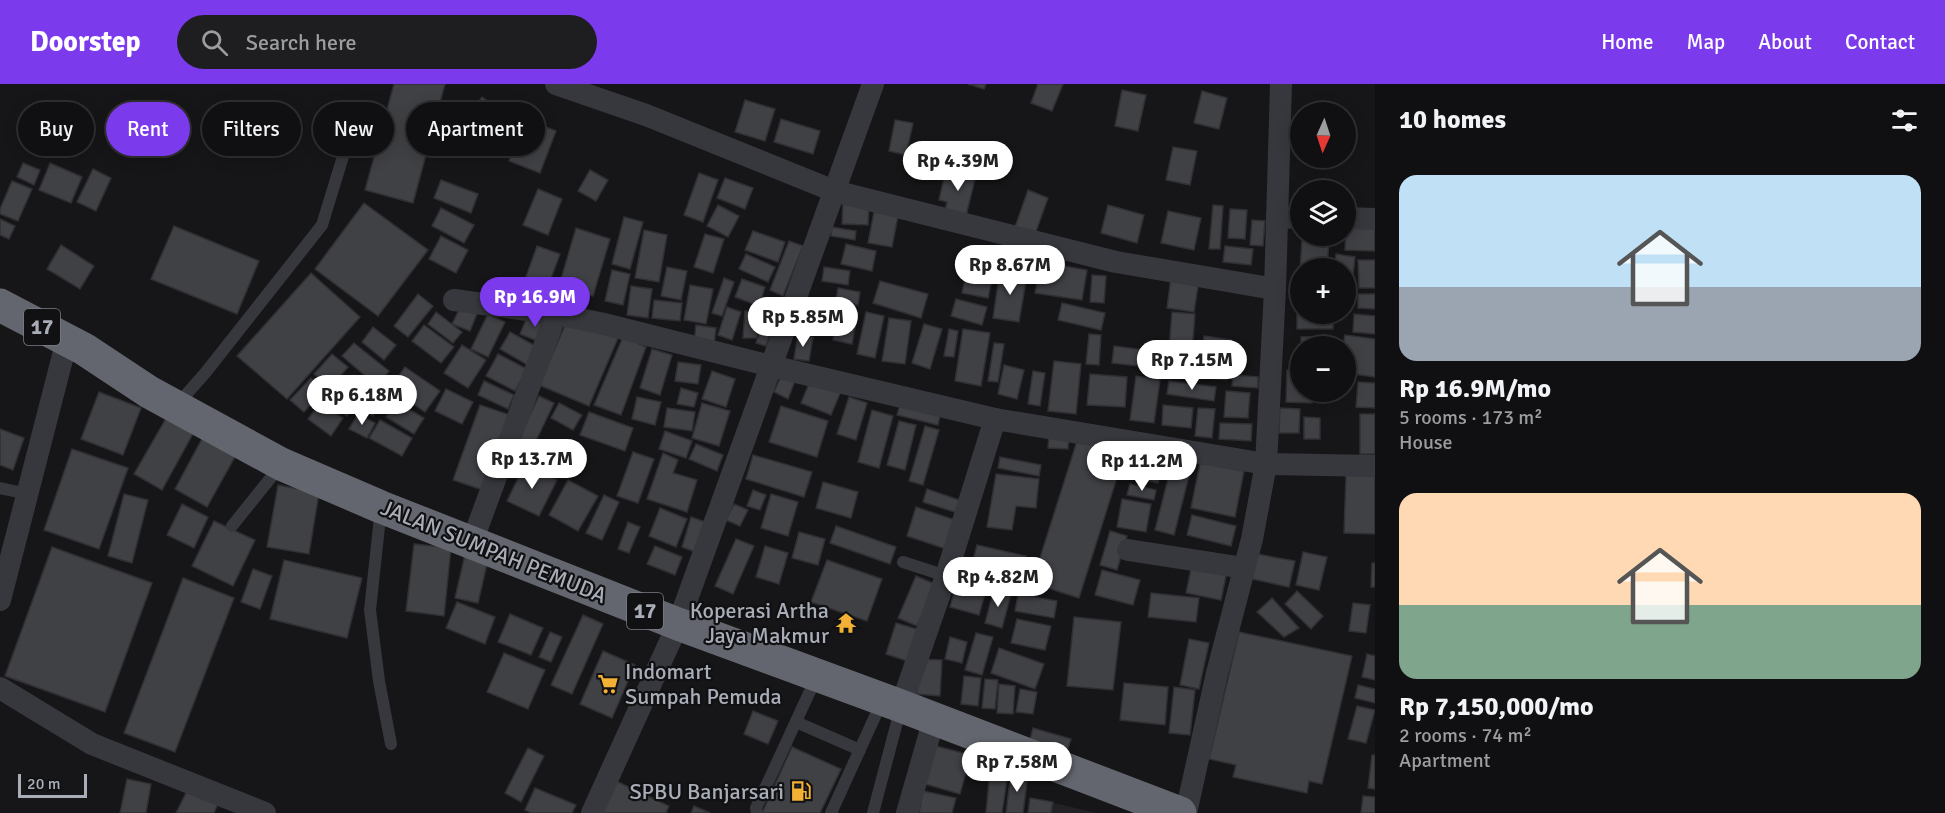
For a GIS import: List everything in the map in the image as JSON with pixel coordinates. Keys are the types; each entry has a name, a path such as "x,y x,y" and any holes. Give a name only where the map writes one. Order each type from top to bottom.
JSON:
{"highway":[{"name":"JALAN SUMPAH PEMUDA","path":"0,305 76,345 125,377 281,464 381,507 678,624 1180,813"}],"street":[{"path":"556,84 646,115 834,191 1116,262 1275,289"},
{"path":"592,813 678,624 873,84"},
{"path":"1186,813 1217,673 1252,539 1266,464 1275,289 1281,84"},
{"path":"1277,217 1290,218"},
{"path":"1356,218 1375,219"},
{"path":"454,300 556,314 604,324 995,419 1266,464 1375,466"},
{"path":"472,542 556,314"},
{"path":"0,600 28,494 76,345"},
{"path":"892,703 946,576 995,419"},
{"path":"1128,550 1244,568"},
{"path":"0,688 92,744 265,813"},
{"path":"907,813 934,719"}],"lane":[{"path":"177,405 206,372 322,225 343,156"},
{"path":"231,526 281,464"},
{"path":"0,488 28,494"},
{"path":"381,507 370,610 379,681 391,744"},
{"path":"903,562 946,576"},
{"path":"757,813 756,808 818,676"},
{"path":"831,813 860,750 892,703"},
{"path":"873,813 892,703"},
{"path":"796,722 860,750"}],"shaded area":[{"path":"1037,799 1097,813 1035,813"}],"building":[{"path":"394,84 445,84 440,102 406,102 406,156 426,156 413,203 365,190 374,156 394,156 394,102 389,102"},
{"path":"968,84 986,84 984,89"},
{"path":"1038,84 1063,84 1052,111 1031,103"},
{"path":"1122,90 1146,95 1138,131 1115,126"},
{"path":"1202,91 1227,98 1219,129 1194,123"},
{"path":"482,97 489,102 478,102"},
{"path":"745,100 775,109 765,141 735,132"},
{"path":"781,119 820,131 813,154 774,142"},
{"path":"895,120 913,123 906,155 889,151"},
{"path":"545,127 556,131 540,173 509,161 511,156 545,156"},
{"path":"1173,147 1197,151 1190,185 1166,180"},
{"path":"23,163 40,170 34,185 17,177"},
{"path":"50,163 82,177 71,203 39,190"},
{"path":"93,169 111,178 96,211 77,202"},
{"path":"956,169 976,175 966,216 945,210 947,202 939,200 944,178 953,180"},
{"path":"590,170 608,180 596,201 578,191"},
{"path":"699,173 718,180 703,222 684,215"},
{"path":"725,178 753,188 745,209 717,198"},
{"path":"441,180 478,194 471,213 434,198"},
{"path":"12,181 32,189 18,221 0,214"},
{"path":"538,189 562,199 548,235 523,225"},
{"path":"1028,190 1048,198 1034,237 1014,230"},
{"path":"364,203 428,250 378,316 315,269"},
{"path":"843,203 869,205 868,225 842,224"},
{"path":"718,205 739,216 728,237 707,226"},
{"path":"1108,205 1144,215 1137,243 1101,233"},
{"path":"1213,205 1223,206 1220,249 1209,249"},
{"path":"441,208 474,225 464,243 432,226"},
{"path":"1230,209 1247,210 1245,239 1228,238"},
{"path":"1168,211 1201,218 1194,250 1161,243"},
{"path":"874,212 898,216 892,247 868,243"},
{"path":"624,217 643,222 630,269 612,264"},
{"path":"0,219 15,226 9,239 0,235"},
{"path":"1252,220 1265,221 1263,246 1250,245"},
{"path":"174,226 259,261 237,314 151,279"},
{"path":"1356,226 1375,226 1375,251 1345,250 1345,246 1356,246"},
{"path":"832,227 856,231 855,240 831,236"},
{"path":"576,228 610,239 593,296 559,286"},
{"path":"644,230 667,235 659,282 635,278"},
{"path":"753,231 785,242 778,262 745,250"},
{"path":"705,234 724,239 713,273 694,267"},
{"path":"441,236 468,250 456,273 429,259"},
{"path":"789,241 803,246 783,296 770,290"},
{"path":"846,244 876,251 872,271 841,264"},
{"path":"61,245 94,266 80,289 47,269"},
{"path":"537,246 560,254 544,297 522,288"},
{"path":"972,246 998,251 988,298 962,293"},
{"path":"1225,246 1253,249 1251,265 1223,262"},
{"path":"1302,246 1329,246 1328,258 1301,258"},
{"path":"1008,251 1036,258 1033,270 1005,263"},
{"path":"746,254 775,267 768,282 739,269"},
{"path":"1336,254 1355,257 1355,258 1335,258"},
{"path":"1358,260 1375,260 1375,288 1359,288"},
{"path":"1041,262 1087,270 1082,300 1035,293"},
{"path":"667,267 687,271 681,300 661,296"},
{"path":"824,267 850,271 848,285 822,281"},
{"path":"612,270 630,274 623,305 605,301"},
{"path":"1000,270 1027,275 1019,322 993,318"},
{"path":"311,273 360,317 287,399 237,356"},
{"path":"1092,275 1106,276 1104,303 1090,302"},
{"path":"1171,277 1199,280 1194,312 1167,308"},
{"path":"724,278 734,282 722,316 712,313"},
{"path":"742,279 765,287 759,306 735,297"},
{"path":"880,281 928,294 921,318 873,303"},
{"path":"690,285 713,289 706,324 684,320"},
{"path":"631,286 652,289 648,318 627,315"},
{"path":"838,288 860,292 858,305 836,301"},
{"path":"418,294 433,306 408,337 394,326"},
{"path":"1358,294 1375,294 1375,309 1358,308"},
{"path":"956,299 987,307 982,325 951,316"},
{"path":"654,300 682,303 680,321 652,318"},
{"path":"816,303 833,305 828,333 812,331"},
{"path":"1062,303 1105,313 1101,330 1058,320"},
{"path":"768,305 779,308 766,346 756,343"},
{"path":"461,306 478,311 470,331 452,324"},
{"path":"727,307 741,312 732,340 718,335"},
{"path":"838,308 858,312 852,344 833,340"},
{"path":"745,311 759,312 757,338 743,338"},
{"path":"436,312 462,332 453,343 428,324"},
{"path":"866,312 884,316 875,358 857,354"},
{"path":"1172,312 1195,314 1191,363 1168,361"},
{"path":"488,314 505,322 488,357 471,349"},
{"path":"1356,314 1375,316 1375,334 1353,332"},
{"path":"528,315 550,319 540,342 520,334"},
{"path":"889,318 911,321 905,364 882,361"},
{"path":"567,321 618,338 589,406 539,385"},
{"path":"924,324 942,329 930,369 912,363"},
{"path":"1297,324 1333,324 1333,329 1297,329"},
{"path":"424,325 454,347 441,363 412,341"},
{"path":"696,325 716,328 714,345 694,342"},
{"path":"373,327 396,345 384,360 362,342"},
{"path":"949,329 958,331 954,357 944,356"},
{"path":"963,329 990,333 981,386 955,381"},
{"path":"510,332 541,349 531,367 500,349"},
{"path":"798,334 813,337 809,361 794,359"},
{"path":"1089,334 1101,335 1099,365 1086,364"},
{"path":"1204,336 1231,340 1226,380 1199,377"},
{"path":"1356,336 1375,339 1375,377 1356,374"},
{"path":"623,337 646,347 621,415 594,405"},
{"path":"354,343 389,371 377,386 342,356"},
{"path":"994,343 1004,344 998,382 988,381"},
{"path":"462,345 486,360 468,388 444,373"},
{"path":"1114,346 1159,352 1157,368 1112,363"},
{"path":"652,349 672,355 660,395 640,388"},
{"path":"332,354 348,367 330,388 314,374"},
{"path":"498,354 527,369 515,391 486,376"},
{"path":"1054,361 1081,364 1076,414 1048,411"},
{"path":"678,362 701,365 698,384 675,381"},
{"path":"1004,365 1024,370 1017,399 998,394"},
{"path":"405,367 440,391 425,412 390,388"},
{"path":"1287,370 1290,370 1290,402 1312,403 1286,402"},
{"path":"712,371 735,379 726,407 702,399"},
{"path":"1033,371 1045,373 1040,406 1028,404"},
{"path":"783,372 796,378 788,399 774,392"},
{"path":"1090,374 1127,377 1125,407 1087,405"},
{"path":"354,375 369,386 347,416 332,405"},
{"path":"1233,375 1258,377 1258,388 1232,386"},
{"path":"1136,376 1160,380 1154,423 1130,420"},
{"path":"311,378 324,390 304,412 290,400"},
{"path":"811,379 841,391 831,415 801,403"},
{"path":"484,381 514,395 508,409 478,395"},
{"path":"1169,381 1216,387 1214,401 1167,394"},
{"path":"1358,382 1375,383 1375,408 1356,407"},
{"path":"681,388 698,393 694,407 677,404"},
{"path":"446,389 473,402 462,424 435,411"},
{"path":"370,391 384,400 373,416 359,407"},
{"path":"1226,391 1250,393 1248,418 1224,417"},
{"path":"99,392 141,408 123,455 81,439"},
{"path":"539,396 554,403 533,447 518,440"},
{"path":"637,397 661,402 655,425 632,419"},
{"path":"849,397 867,403 856,440 837,434"},
{"path":"901,401 941,411 938,425 897,415"},
{"path":"396,402 424,418 414,434 386,417"},
{"path":"320,403 343,418 331,436 308,419"},
{"path":"559,403 582,415 573,430 551,418"},
{"path":"702,403 730,411 719,446 692,438"},
{"path":"480,405 513,416 486,491 453,480"},
{"path":"1163,405 1193,408 1191,428 1162,425"},
{"path":"781,406 828,421 817,457 769,442"},
{"path":"667,408 695,412 692,431 664,427"},
{"path":"1198,408 1215,409 1212,438 1195,436"},
{"path":"1280,408 1300,409 1299,433 1279,433"},
{"path":"872,410 893,416 879,468 858,462"},
{"path":"589,412 633,428 625,451 580,435"},
{"path":"358,414 375,423 367,438 349,429"},
{"path":"1360,414 1375,414 1375,454 1360,454"},
{"path":"168,415 195,430 162,490 134,474"},
{"path":"1304,417 1320,418 1320,439 1304,439"},
{"path":"380,420 412,438 402,456 369,438"},
{"path":"899,421 916,425 905,470 887,465"},
{"path":"1220,423 1252,424 1251,441 1219,439"},
{"path":"925,426 939,430 923,485 909,481"},
{"path":"0,429 24,438 13,470 0,465"},
{"path":"665,431 692,441 686,458 659,449"},
{"path":"1049,435 1069,436 1068,449 1048,448"},
{"path":"203,437 236,455 207,507 175,489"},
{"path":"1078,438 1125,452 1079,598 1032,583"},
{"path":"519,443 565,466 560,477 513,454"},
{"path":"696,444 723,455 717,471 689,459"},
{"path":"72,449 128,468 99,549 44,530"},
{"path":"633,452 654,459 638,503 617,496"},
{"path":"663,453 678,460 673,473 697,480 687,512 647,499"},
{"path":"753,455 812,472 804,497 746,479"},
{"path":"1000,457 1041,465 1039,476 998,468"},
{"path":"1200,463 1244,471 1235,517 1191,508"},
{"path":"525,464 557,480 539,516 507,501"},
{"path":"1133,465 1161,471 1158,483 1131,477"},
{"path":"1170,471 1189,476 1174,535 1155,530"},
{"path":"996,474 1039,479 1036,508 1016,506 1012,530 987,527"},
{"path":"1346,475 1375,476 1375,534 1344,533"},
{"path":"568,480 598,496 578,531 549,515"},
{"path":"823,482 858,492 851,518 816,508"},
{"path":"1130,484 1156,490 1154,500 1127,495"},
{"path":"278,485 319,493 309,554 267,547"},
{"path":"927,489 965,502 961,514 923,502"},
{"path":"753,490 766,495 760,510 747,506"},
{"path":"124,494 148,500 132,563 108,556"},
{"path":"771,494 798,502 788,536 761,528"},
{"path":"604,495 619,502 602,540 586,533"},
{"path":"1122,499 1151,504 1146,532 1117,527"},
{"path":"182,504 208,517 194,548 167,535"},
{"path":"734,504 748,510 740,526 726,520"},
{"path":"916,507 958,521 949,550 907,536"},
{"path":"660,508 687,519 676,547 649,536"},
{"path":"1192,515 1236,526 1231,546 1187,535"},
{"path":"691,517 705,522 695,552 682,547"},
{"path":"214,521 255,540 233,586 192,566"},
{"path":"628,522 640,527 629,553 618,549"},
{"path":"836,526 896,547 890,564 830,543"},
{"path":"1110,531 1127,536 1117,570 1100,565"},
{"path":"799,532 825,539 818,565 792,558"},
{"path":"736,539 754,546 733,594 715,586"},
{"path":"414,544 451,548 444,616 406,611"},
{"path":"977,545 1026,556 1018,588 969,576"},
{"path":"655,546 682,557 675,575 647,564"},
{"path":"765,546 788,553 779,584 756,577"},
{"path":"52,547 152,583 105,712 5,676"},
{"path":"466,550 489,555 478,603 455,598"},
{"path":"1303,552 1327,557 1319,590 1296,585"},
{"path":"1257,554 1295,561 1289,587 1252,579"},
{"path":"284,560 362,578 347,638 270,619"},
{"path":"827,560 882,579 867,621 811,602"},
{"path":"1372,563 1375,563 1375,587 1371,587"},
{"path":"1192,564 1227,571 1221,600 1186,593"},
{"path":"253,569 272,576 260,609 241,602"},
{"path":"1102,570 1140,580 1133,605 1095,595"},
{"path":"916,576 935,584 917,626 898,618"},
{"path":"183,578 234,598 175,752 124,733"},
{"path":"958,579 987,587 979,615 950,607"},
{"path":"994,589 1011,594 1002,628 985,623"},
{"path":"1297,591 1323,616 1311,629 1285,604"},
{"path":"1151,593 1199,598 1196,622 1148,617"},
{"path":"1018,594 1057,601 1054,618 1015,611"},
{"path":"1272,598 1299,628 1284,637 1257,612"},
{"path":"457,602 495,617 485,644 446,628"},
{"path":"1353,603 1370,605 1366,633 1349,631"},
{"path":"510,614 543,628 531,655 498,642"},
{"path":"583,615 603,624 572,694 551,685"},
{"path":"1074,617 1121,622 1113,690 1067,686"},
{"path":"1017,619 1051,626 1045,650 1011,643"},
{"path":"896,623 920,630 910,662 886,654"},
{"path":"550,632 562,637 551,662 539,657"},
{"path":"1239,632 1352,656 1322,784 1309,781 1307,793 1233,777 1236,765 1209,759"},
{"path":"976,633 993,637 982,675 965,670"},
{"path":"950,637 967,642 962,663 945,659"},
{"path":"1189,639 1209,643 1199,689 1180,685"},
{"path":"999,648 1044,664 1035,689 991,673"},
{"name":"Indomart Sumpah Pemuda","path":"603,651 635,665 612,718 580,704"},
{"path":"504,653 545,670 528,709 487,692"},
{"path":"1367,654 1375,656 1375,680 1362,677"},
{"path":"919,659 942,660 940,696 917,694"},
{"path":"964,676 981,678 978,706 961,704"},
{"path":"985,679 998,680 995,709 982,708"},
{"path":"1124,683 1168,687 1165,725 1120,720"},
{"path":"999,684 1015,686 1013,714 997,713"},
{"path":"1358,685 1375,689 1375,703 1355,698"},
{"path":"1174,687 1195,690 1190,735 1169,733"},
{"path":"1020,689 1037,692 1033,714 1016,712"},
{"path":"1357,706 1375,710 1366,743 1348,739"},
{"path":"753,711 778,721 768,744 744,734"},
{"path":"1033,728 1071,739 1065,758 1028,747"},
{"path":"936,746 971,755 960,794 925,784"},
{"name":"SPBU Banjarsari","path":"792,747 841,769 820,813 762,813"},
{"path":"528,748 544,756 521,802 505,793"},
{"path":"1372,755 1375,755 1375,789 1368,788"},
{"path":"974,762 1009,766 1002,813 986,813 989,781 972,779"},
{"path":"1011,772 1028,774 1023,813 1006,813"},
{"path":"127,779 151,784 146,813 120,813"},
{"path":"616,781 669,806 666,813 601,813"},
{"path":"189,787 219,801 214,813 176,813"},
{"path":"535,788 576,805 572,813 531,813 525,810"},
{"path":"923,791 956,798 952,813 919,813"},
{"path":"1363,796 1375,797 1375,813 1361,813"},
{"path":"1030,798 1053,802 1051,813 1028,813"},
{"path":"694,806 710,813 691,813"}],"place":[{"name":"Koperasi Artha Jaya Makmur","path":"846,623"},
{"name":"Indomart Sumpah Pemuda","path":"608,684"},
{"name":"SPBU Banjarsari","path":"801,791"}]}
